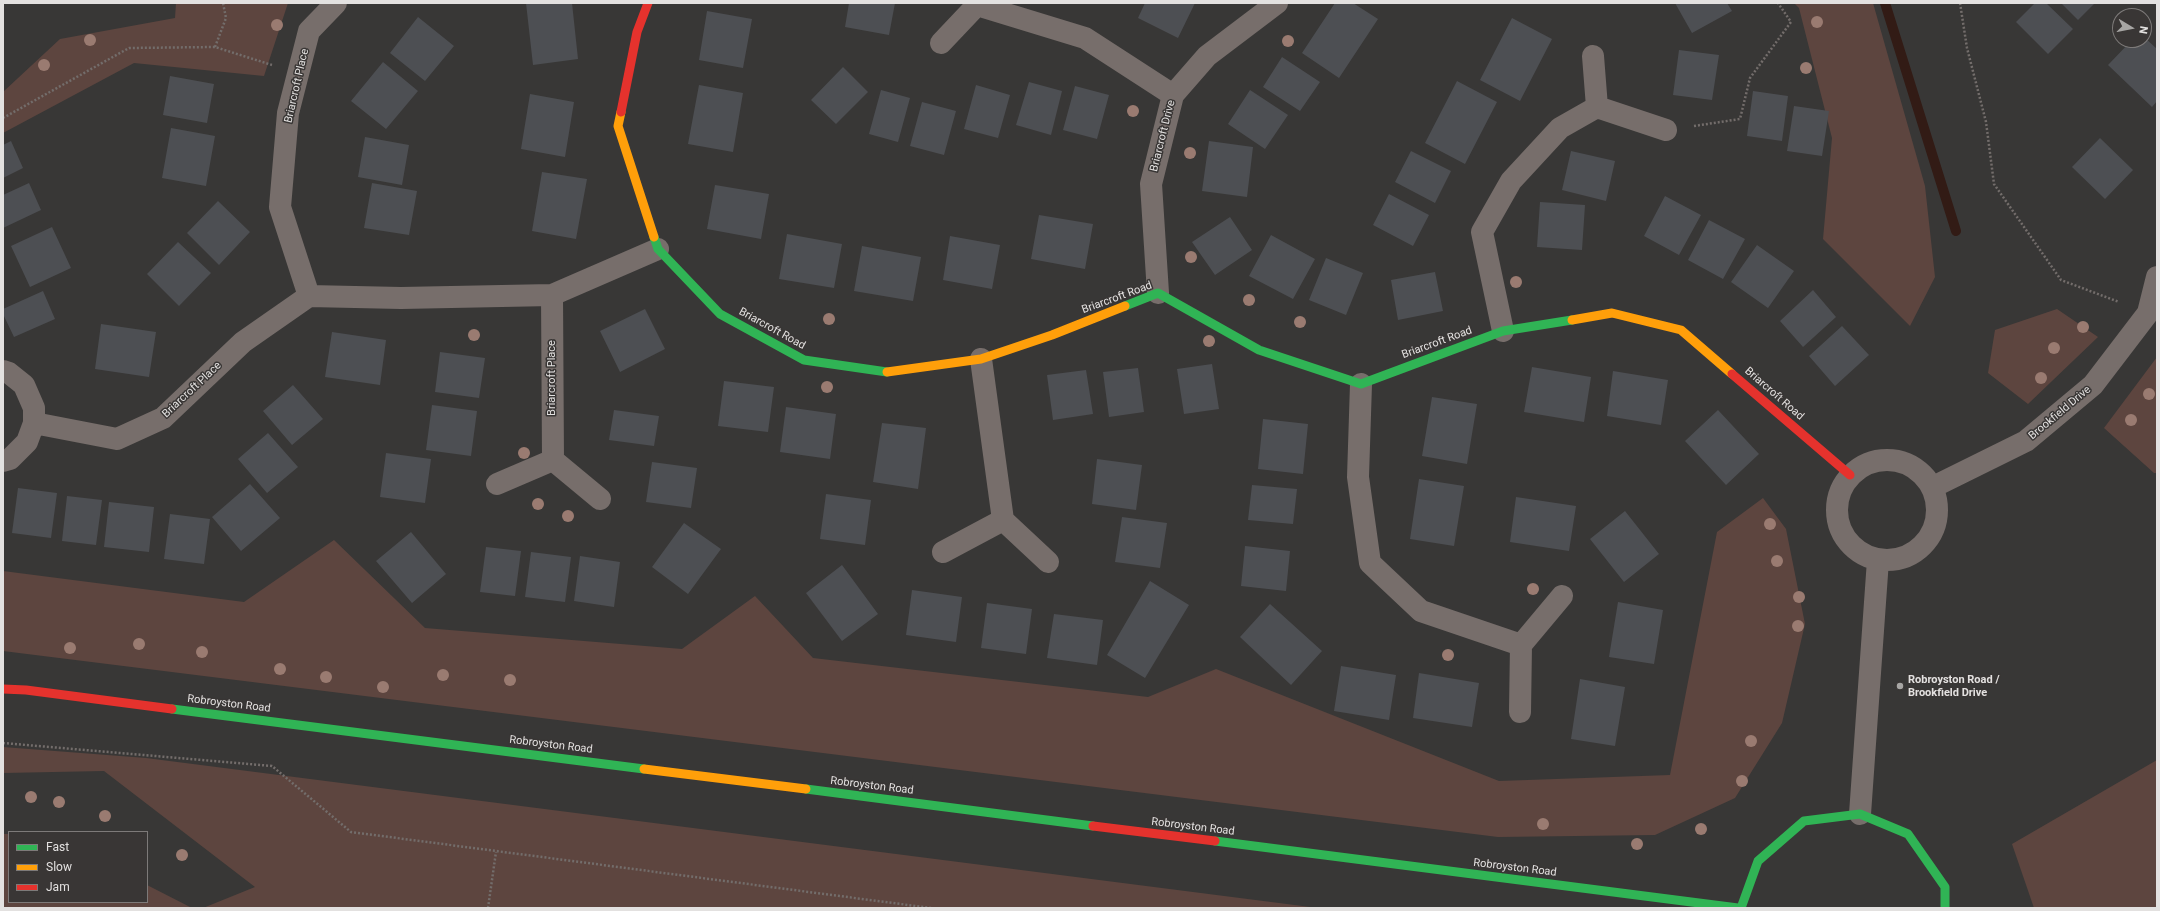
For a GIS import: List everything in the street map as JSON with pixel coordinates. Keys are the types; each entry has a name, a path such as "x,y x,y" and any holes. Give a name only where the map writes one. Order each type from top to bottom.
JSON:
{"main road":[{"name":"Briarcroft Road","path":"648,3 637,32 618,126 658,249 720,314 804,360 890,372 981,359 1052,335 1158,293 1259,350 1361,384 1503,331 1612,313 1681,330 1850,475"},
{"name":"Robroyston Road","path":"3,689 65,695 1738,908"},
{"path":"1741,908 1758,860 1804,821 1860,814 1908,834 1945,887 1945,908"}],"street":[{"name":"Briarcroft Place","path":"34,423 118,439 163,418 243,342 309,296 280,207 288,113 309,31 336,3"},
{"name":"Briarcroft Drive","path":"1158,293 1152,184 1173,95 1207,56 1277,3"},
{"path":"941,43 977,4 1085,38 1173,95"},
{"path":"1593,56 1597,108"},
{"path":"1503,331 1482,232 1511,181 1560,128 1597,108 1666,130"},
{"path":"309,296 401,298 552,295 658,249"},
{"name":"Brookfield Drive","path":"1933,487 2026,441 2094,386 2152,315 2157,277"},
{"name":"Briarcroft Place","path":"552,295 552,460"},
{"path":"981,359 1003,520 1048,562"},
{"path":"3,371 9,373 24,385 34,408 34,423 27,442 10,459 3,461"},
{"path":"1361,384 1358,477 1370,563 1421,611 1521,645"},
{"path":"1894,459 1917,468 1933,487 1938,509 1927,543 1898,560 1878,560 1852,547 1840,529 1836,506 1850,475 1868,463 1894,459"},
{"path":"497,484 552,460 600,499"},
{"path":"943,552 1003,520"},
{"path":"1860,814 1878,560"},
{"path":"1520,712 1521,645 1562,596"}],"path":[{"path":"215,47 226,18 223,3"},
{"path":"1666,130 1740,119 1750,78 1791,22 1778,3"},
{"path":"1960,3 1967,48 1986,122 1994,184 2061,280 2152,315"},
{"path":"3,118 129,48 215,47 299,74"},
{"path":"3,743 272,766 351,832 931,908"},
{"path":"488,908 496,852"}],"shaded area":[{"path":"176,3 288,3 264,76 134,63 3,133 3,92 60,39 175,18"},
{"path":"1794,3 1873,3 1925,186 1935,277 1910,326 1823,239 1832,138 1799,8"},
{"path":"2057,309 2098,337 2028,404 1988,373 1995,330"},
{"path":"2157,357 2157,473 2154,473 2104,428"},
{"path":"1763,498 1786,529 1805,624 1782,723 1735,798 1655,835 1498,837 3,651 3,571 244,602 334,540 425,628 682,649 755,596 813,658 1148,697 1216,669 1499,781 1670,775 1717,532"},
{"path":"3,747 146,758 1318,908 203,908 255,887 104,771 3,773"},
{"path":"2157,760 2157,908 2034,908 2012,844"},
{"path":"3,834 8,834 8,903 148,903 148,886 192,908 3,908"}],"building":[{"path":"526,3 572,3 578,59 533,65"},
{"path":"849,3 895,3 889,35 845,27"},
{"path":"1145,3 1195,3 1178,38 1138,18"},
{"path":"1335,3 1353,3 1378,19 1339,78 1302,53"},
{"path":"1675,3 1727,3 1732,11 1692,33"},
{"path":"2035,3 2046,3 2073,29 2048,54 2016,22"},
{"path":"2061,3 2095,3 2078,20"},
{"path":"707,11 752,19 743,68 699,60"},
{"path":"418,17 454,46 425,81 390,53"},
{"path":"1512,18 1552,39 1520,101 1480,80"},
{"path":"2152,44 2157,49 2157,101 2152,107 2108,65 2124,48 2152,48"},
{"path":"1679,50 1719,55 1712,100 1673,95"},
{"path":"1282,57 1320,82 1300,111 1263,87"},
{"path":"383,62 418,91 386,129 351,101"},
{"path":"843,67 868,92 836,124 811,100"},
{"path":"170,76 214,84 207,123 163,115"},
{"path":"1457,81 1497,102 1465,164 1425,143"},
{"path":"1029,82 1062,91 1051,135 1016,125"},
{"path":"699,85 743,93 733,152 688,144"},
{"path":"976,85 1010,95 998,138 964,129"},
{"path":"1075,86 1109,95 1097,139 1063,130"},
{"path":"881,90 910,98 898,142 869,134"},
{"path":"1250,90 1288,115 1265,149 1228,124"},
{"path":"1753,91 1788,96 1782,141 1747,136"},
{"path":"530,94 574,102 565,157 521,149"},
{"path":"922,102 956,111 944,155 910,146"},
{"path":"1794,106 1829,111 1822,156 1787,151"},
{"path":"171,128 215,136 206,186 162,178"},
{"path":"365,137 409,145 402,185 358,177"},
{"path":"2100,138 2133,170 2105,199 2072,167"},
{"path":"11,141 23,168 3,178 3,145"},
{"path":"1209,141 1253,147 1247,197 1202,191"},
{"path":"1411,151 1451,171 1435,203 1395,182"},
{"path":"1571,151 1615,161 1606,201 1562,190"},
{"path":"542,172 587,179 576,239 532,231"},
{"path":"29,183 41,210 3,228 3,195"},
{"path":"372,183 417,191 409,235 364,228"},
{"path":"715,185 769,194 761,239 707,229"},
{"path":"1389,194 1429,215 1413,246 1373,225"},
{"path":"1665,196 1701,215 1679,255 1644,236"},
{"path":"218,201 250,232 219,265 187,233"},
{"path":"1540,202 1585,205 1582,250 1537,247"},
{"path":"1039,215 1093,224 1085,269 1031,259"},
{"path":"1230,217 1252,250 1215,275 1192,242"},
{"path":"1709,220 1745,239 1723,279 1688,260"},
{"path":"52,227 71,268 30,287 11,246"},
{"path":"787,234 842,244 834,288 779,279"},
{"path":"1271,235 1315,259 1293,299 1249,276"},
{"path":"950,236 1000,245 992,289 943,280"},
{"path":"178,242 211,273 179,306 147,274"},
{"path":"1757,245 1794,271 1768,308 1731,282"},
{"path":"862,246 921,257 913,301 854,291"},
{"path":"1326,258 1363,273 1346,315 1309,300"},
{"path":"1435,272 1443,311 1398,320 1391,280"},
{"path":"1813,290 1836,317 1803,347 1780,321"},
{"path":"43,291 55,319 14,337 3,314 3,309"},
{"path":"645,309 665,349 620,372 600,331"},
{"path":"101,324 156,332 149,377 95,369"},
{"path":"1842,326 1869,355 1835,386 1809,356"},
{"path":"332,332 386,340 380,385 325,377"},
{"path":"440,352 485,358 479,398 435,392"},
{"path":"1212,364 1219,409 1184,414 1177,369"},
{"path":"1532,367 1591,377 1584,422 1524,412"},
{"path":"1138,368 1144,412 1109,417 1103,372"},
{"path":"1086,370 1093,414 1053,420 1047,375"},
{"path":"1613,371 1668,380 1661,425 1607,416"},
{"path":"724,381 774,387 768,432 718,426"},
{"path":"293,385 323,419 292,445 263,411"},
{"path":"1432,397 1477,404 1467,464 1422,456"},
{"path":"432,405 477,411 471,456 426,450"},
{"path":"786,407 836,414 830,459 780,452"},
{"path":"614,410 659,416 654,446 609,440"},
{"path":"1718,410 1759,454 1726,485 1685,441"},
{"path":"1263,419 1308,424 1303,474 1258,469"},
{"path":"882,423 926,428 918,489 873,482"},
{"path":"268,433 298,467 267,493 238,459"},
{"path":"386,453 431,459 425,503 380,497"},
{"path":"1097,459 1142,465 1136,510 1092,504"},
{"path":"652,462 697,468 691,508 646,502"},
{"path":"1419,479 1464,486 1454,546 1410,539"},
{"path":"250,484 280,518 241,551 212,517"},
{"path":"1252,485 1297,489 1293,524 1248,520"},
{"path":"18,488 57,493 51,538 12,533"},
{"path":"826,494 871,500 865,545 820,539"},
{"path":"67,496 102,500 96,545 62,541"},
{"path":"1516,497 1576,506 1569,551 1510,542"},
{"path":"109,502 154,507 149,552 104,547"},
{"path":"1625,511 1659,554 1624,582 1590,539"},
{"path":"170,514 210,519 204,564 164,559"},
{"path":"1122,517 1167,523 1160,568 1115,562"},
{"path":"684,523 721,549 688,594 652,567"},
{"path":"411,532 446,574 412,603 376,561"},
{"path":"1245,546 1290,551 1286,591 1241,586"},
{"path":"486,547 521,551 515,596 480,592"},
{"path":"531,552 571,557 565,602 525,597"},
{"path":"580,556 620,562 614,607 574,601"},
{"path":"842,565 878,614 842,641 806,593"},
{"path":"1150,581 1189,605 1145,678 1107,655"},
{"path":"912,590 962,597 956,642 906,635"},
{"path":"1618,602 1663,610 1654,664 1609,657"},
{"path":"987,603 1032,609 1026,654 981,648"},
{"path":"1270,604 1322,651 1291,685 1240,637"},
{"path":"1054,614 1103,620 1097,665 1047,658"},
{"path":"1341,666 1396,675 1389,720 1334,711"},
{"path":"1419,673 1479,683 1472,727 1413,718"},
{"path":"1580,679 1625,687 1615,746 1571,739"}],"waterway":[{"path":"1885,3 1956,231"}],"traffic: fast":[{"path":"654,237 658,249 720,314 804,360 887,372"},
{"path":"1125,306 1158,293 1259,350 1361,384 1503,331 1572,320"},
{"path":"172,709 644,769"},
{"path":"806,789 1093,826"},
{"path":"1741,908 1758,861 1804,821 1860,814 1908,834 1945,887 1945,908"},
{"path":"1215,841 1738,908"}],"traffic: slow":[{"path":"621,112 618,126 654,237"},
{"path":"887,372 981,359 1052,335 1125,306"},
{"path":"1572,320 1612,313 1681,330 1732,374"},
{"path":"644,769 806,789"}],"traffic: jam":[{"path":"621,112 637,32 648,3"},
{"path":"1732,374 1850,475"},
{"path":"3,689 26,690 172,709"},
{"path":"1093,826 1215,841"}],"place":[{"name":"Robroyston Road / Brookfield Drive","path":"1900,686"}]}
